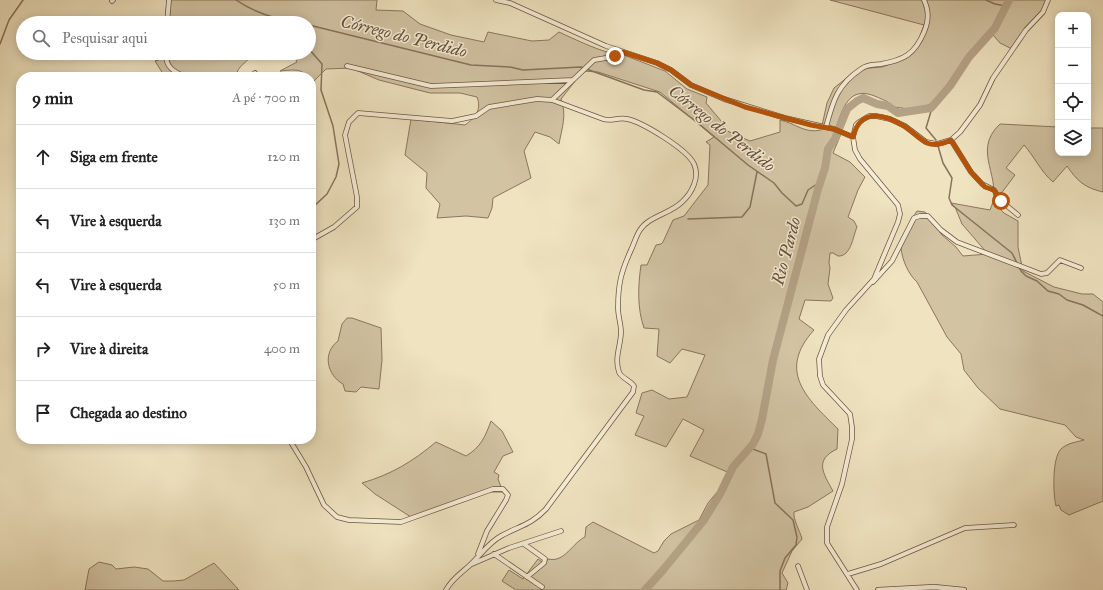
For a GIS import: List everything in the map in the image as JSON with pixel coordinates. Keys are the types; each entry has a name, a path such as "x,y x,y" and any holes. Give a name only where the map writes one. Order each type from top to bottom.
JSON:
{"street":[{"path":"168,16 169,0"},
{"path":"496,0 510,3 623,52 671,70 691,85 724,99 785,118 834,129 853,137"},
{"path":"826,127 836,94 849,78 864,67 909,56 917,48 928,19 927,7 924,0"},
{"path":"870,285 898,222 900,209 860,159 855,150 853,137 856,125 869,116 876,116 890,119 905,126 926,142 937,144 951,140 960,132 980,105 993,78 1026,30 1043,12 1048,0"},
{"path":"552,100 594,60 612,57 623,52"},
{"path":"166,60 169,67 178,72"},
{"path":"347,66 431,86 574,80"},
{"path":"316,237 334,227 357,208 358,197 345,135 349,122 358,113 452,121 476,116 489,107 537,99 552,100 603,120 610,121 623,118 630,120 654,131 671,142 690,158 694,164 696,178 690,192 682,202 666,213 648,222 640,230 621,271 618,308 621,333 618,365 622,376 634,386 630,399 543,513 527,525 501,536 452,580 446,590"},
{"path":"951,140 971,172 982,184 994,190 1001,201 1018,215"},
{"path":"857,590 830,548 826,535 827,527 842,484 852,439 850,414 823,385 820,376 819,359 828,335 846,310 887,268 914,218 924,215 928,216 941,230 957,242 1041,274 1047,273 1060,260 1081,268"},
{"path":"292,444 306,467 324,505 333,514 343,518 400,522 493,489 503,489 508,495 487,531 477,557"},
{"path":"848,574 888,561 965,528 1014,525"},
{"path":"470,565 494,554 561,531"},
{"path":"524,544 545,559 544,563 527,577"},
{"path":"494,554 542,587"},
{"path":"798,566 807,590"},
{"path":"878,590 934,587 964,590"}],"shaded area":[{"path":"167,0 377,0 376,10 403,11 420,24 451,35 484,42 488,32 532,41 549,40 559,32 600,50 609,53 621,54 665,71 687,89 707,97 706,103 722,122 725,130 750,141 780,132 780,120 810,131 821,130 827,103 834,88 858,69 882,67 907,58 915,50 924,25 830,0 1046,0 1046,6 1026,30 1014,50 1000,43 993,35 983,42 950,86 934,101 926,106 914,109 893,107 888,102 877,97 867,94 859,94 853,96 844,107 835,130 841,134 833,153 850,162 865,177 858,190 848,217 854,221 857,227 849,250 846,253 838,256 830,253 828,284 833,298 831,301 805,300 799,319 814,330 803,345 798,358 797,371 800,383 807,395 826,418 838,429 837,449 830,453 823,462 824,473 833,491 808,507 794,512 802,539 792,551 782,573 788,583 786,590 516,590 502,581 509,570 523,579 538,559 545,564 548,559 559,558 564,555 585,537 586,527 593,522 654,553 658,551 664,541 671,534 699,520 708,503 732,474 690,456 704,430 683,419 666,447 635,435 644,416 636,413 642,393 652,390 669,399 687,397 705,355 682,349 670,363 657,356 659,329 644,328 639,305 639,281 641,265 647,265 656,245 663,242 673,220 684,216 708,185 710,145 706,142 714,137 660,92 598,72 583,71 561,99 564,116 559,144 550,137 535,132 524,151 531,178 493,198 492,208 488,218 466,216 437,218 440,204 426,188 427,173 405,155 411,119 465,125 472,120 477,113 479,106 477,97 460,93 430,93 379,80 351,68 326,69 316,79 316,72 303,72 296,70 280,71 297,62 296,60 316,60 316,16 166,16"},
{"path":"247,60 237,72 162,72 155,61"},
{"path":"1000,124 1055,127 1055,156 1091,156 1091,128 1103,128 1103,192 1086,186 1074,176 1067,166 1053,182 1045,174 1024,145 1006,168 1015,175 994,203 1004,213 1018,221 1018,247 1023,271 1054,287 1082,294 1093,294 1103,302 1103,501 1069,515 1061,510 1059,505 1056,506 1054,485 1056,460 1063,447 1084,440 1076,437 1065,425 1000,409 978,388 964,370 961,354 947,337 917,282 908,271 901,248 904,235 917,211 925,212 942,235 956,247 963,256 988,254 962,224 955,207 951,203 990,210 994,198 994,187 988,155 988,145 992,134"},
{"path":"347,318 352,318 381,328 382,360 379,389 361,387 356,392 345,391 343,384 333,375 330,370 328,358 333,346 338,341 342,324"},
{"path":"491,421 502,431 513,452 503,456 494,472 499,475 498,479 503,492 490,492 414,519 375,494 362,483 383,476 401,467 419,456 436,442 466,456 471,453 482,441"},
{"path":"99,562 112,565 116,569 134,567 148,569 163,581 184,580 214,563 239,590 85,590 89,569"}],"waterway":[{"path":"0,44 9,20 23,0"},
{"name":"Córrego do Perdido","path":"236,0 251,9 270,16"},
{"path":"986,0 995,4 1006,6"},
{"name":"Rio Pardo","path":"645,590 704,520 720,494 733,467 753,444 758,434 773,360 818,189 825,168 828,149 835,139 847,109 863,98 877,104 888,106 898,113 931,108 950,86 969,57 995,28 1009,0"},
{"name":"Córrego do Perdido","path":"316,27 471,65 510,67 523,70 581,67 644,90 657,92 698,123 748,165 774,183 796,206 802,204 808,190 820,182"},
{"path":"316,57 322,64 321,90 333,126 339,164 336,177 327,194 316,204"},
{"path":"932,108 926,128 936,140"},
{"path":"938,146 943,163 952,178 949,198 952,205 1012,253 1021,271 1026,276 1037,281 1048,291 1059,294 1067,300 1083,305 1103,316"},
{"path":"688,219 742,217 750,207 757,172"},
{"path":"750,448 766,454 775,503 793,520 797,537 796,545 785,558 780,571 780,590"}],"route":[{"path":"615,56 623,52 657,63 679,75 691,85 745,107 811,125 834,129 853,137 856,125 859,122 869,116 876,116 890,119 905,126 926,142 932,144 944,143 951,140 971,172 985,187 994,190 1001,201"}]}
